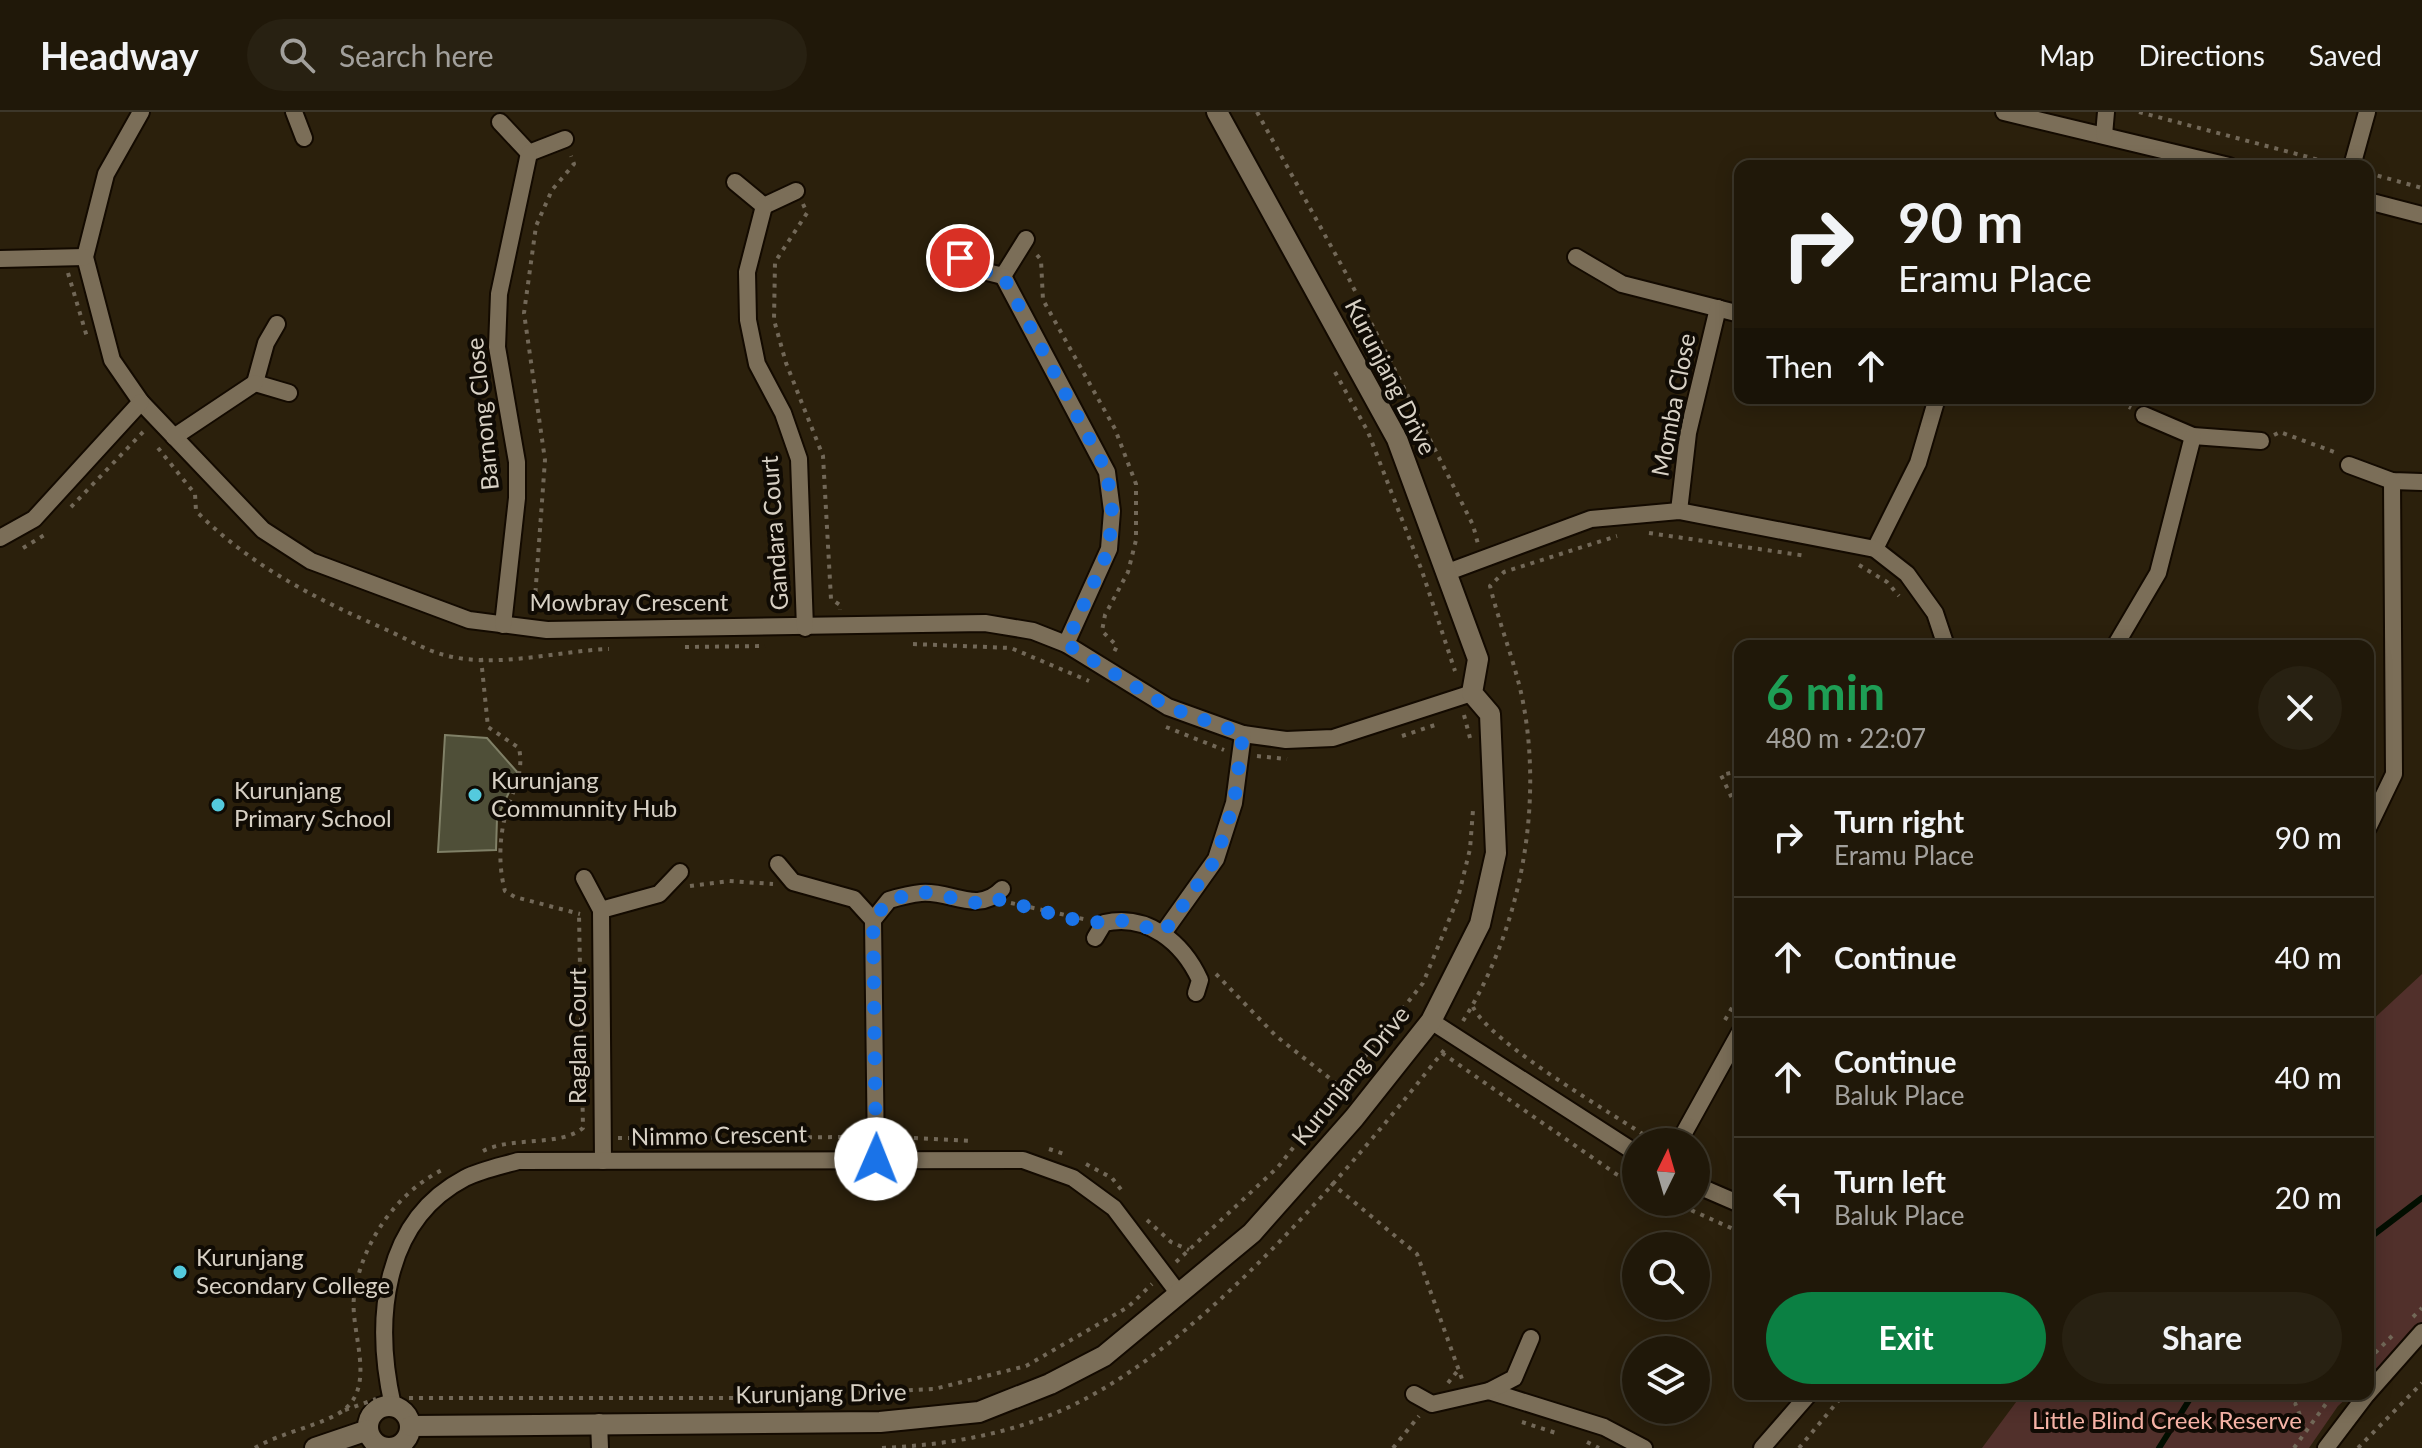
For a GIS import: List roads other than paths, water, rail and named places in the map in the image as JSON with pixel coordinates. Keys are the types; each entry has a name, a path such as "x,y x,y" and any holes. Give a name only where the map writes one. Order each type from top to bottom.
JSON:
{"street":[{"name":"Mowbray Crescent","path":"141,112 106,174 85,257 112,360 141,402 263,530 311,561 469,620 532,628 805,628 985,623 1033,631 1066,644 1168,707 1243,734 1286,740 1333,738 1465,701"},
{"path":"294,112 304,138"},
{"name":"Kurunjang Drive","path":"411,1426 880,1422 979,1412 1050,1384 1104,1356 1252,1233 1354,1118 1431,1021 1480,924 1496,853 1490,714 1465,701 1478,659 1397,439 1217,112"},
{"path":"2004,112 2205,160"},
{"path":"2104,135 2106,112"},
{"path":"2354,160 2367,112"},
{"path":"500,122 529,153 565,139"},
{"name":"Barnong Close","path":"503,625 517,462 497,347 499,294 529,153"},
{"path":"735,182 764,206 796,191"},
{"path":"2374,203 2422,215"},
{"name":"Gandara Court","path":"764,206 747,272 748,320 757,364 783,413 799,459 805,628"},
{"path":"1003,276 1026,239"},
{"path":"0,259 85,257"},
{"name":"Momba Close","path":"1576,257 1622,284 1734,312"},
{"path":"960,258 979,270 1003,276 1107,472 1112,511 1109,549 1066,644"},
{"name":"Momba Close","path":"1679,511 1688,433 1718,308"},
{"path":"174,437 255,383 266,343 277,324"},
{"path":"255,383 289,393"},
{"path":"0,538 34,519 141,402"},
{"path":"1875,549 1918,463 1935,404"},
{"path":"2144,415 2193,436 2261,441"},
{"path":"2119,640 2158,573 2193,436"},
{"path":"2349,465 2392,481 2422,482"},
{"path":"2374,816 2394,774 2392,481"},
{"path":"1448,572 1591,519 1679,511 1875,549 1907,574 1935,613 1944,640"},
{"path":"1164,932 1216,859 1234,803 1243,734"},
{"path":"778,864 793,882 854,899 873,920"},
{"path":"601,913 659,894 680,872"},
{"name":"Raglan Court","path":"584,878 601,913 603,1161"},
{"path":"876,1159 873,920 889,900 923,892 977,903 997,894"},
{"path":"1095,938 1104,923 1119,920 1164,932 1190,958 1200,980 1196,993"},
{"path":"1431,1021 1622,1144"},
{"path":"1680,1128 1734,1042"},
{"name":"Nimmo Crescent","path":"392,1402 383,1307 394,1255 426,1208 465,1178 518,1161 1023,1160 1073,1178 1114,1208 1179,1294"},
{"path":"1710,1191 1734,1201"},
{"path":"2374,1386 2422,1332"},
{"path":"1414,1394 1432,1404 1481,1393 1514,1378 1531,1338"},
{"path":"1481,1393 1604,1427 1644,1448"},
{"path":"1762,1448 1804,1400"},
{"path":"2326,1448 2363,1400"},
{"path":"315,1448 368,1430 376,1410 392,1402 406,1413 411,1426 407,1439 389,1448 375,1443 368,1430"},
{"path":"599,1422 600,1448"}],"waterway":[{"path":"2374,1234 2422,1198"},
{"path":"2159,1448 2189,1400"}],"place":[{"name":"Kurunjang Communnity Hub","path":"475,795"},
{"name":"Kurunjang Primary School","path":"218,805"},
{"name":"Kurunjang Secondary College","path":"180,1272"}],"park label":[{"name":"Little Blind Creek Reserve","path":"2167,1421"}]}
